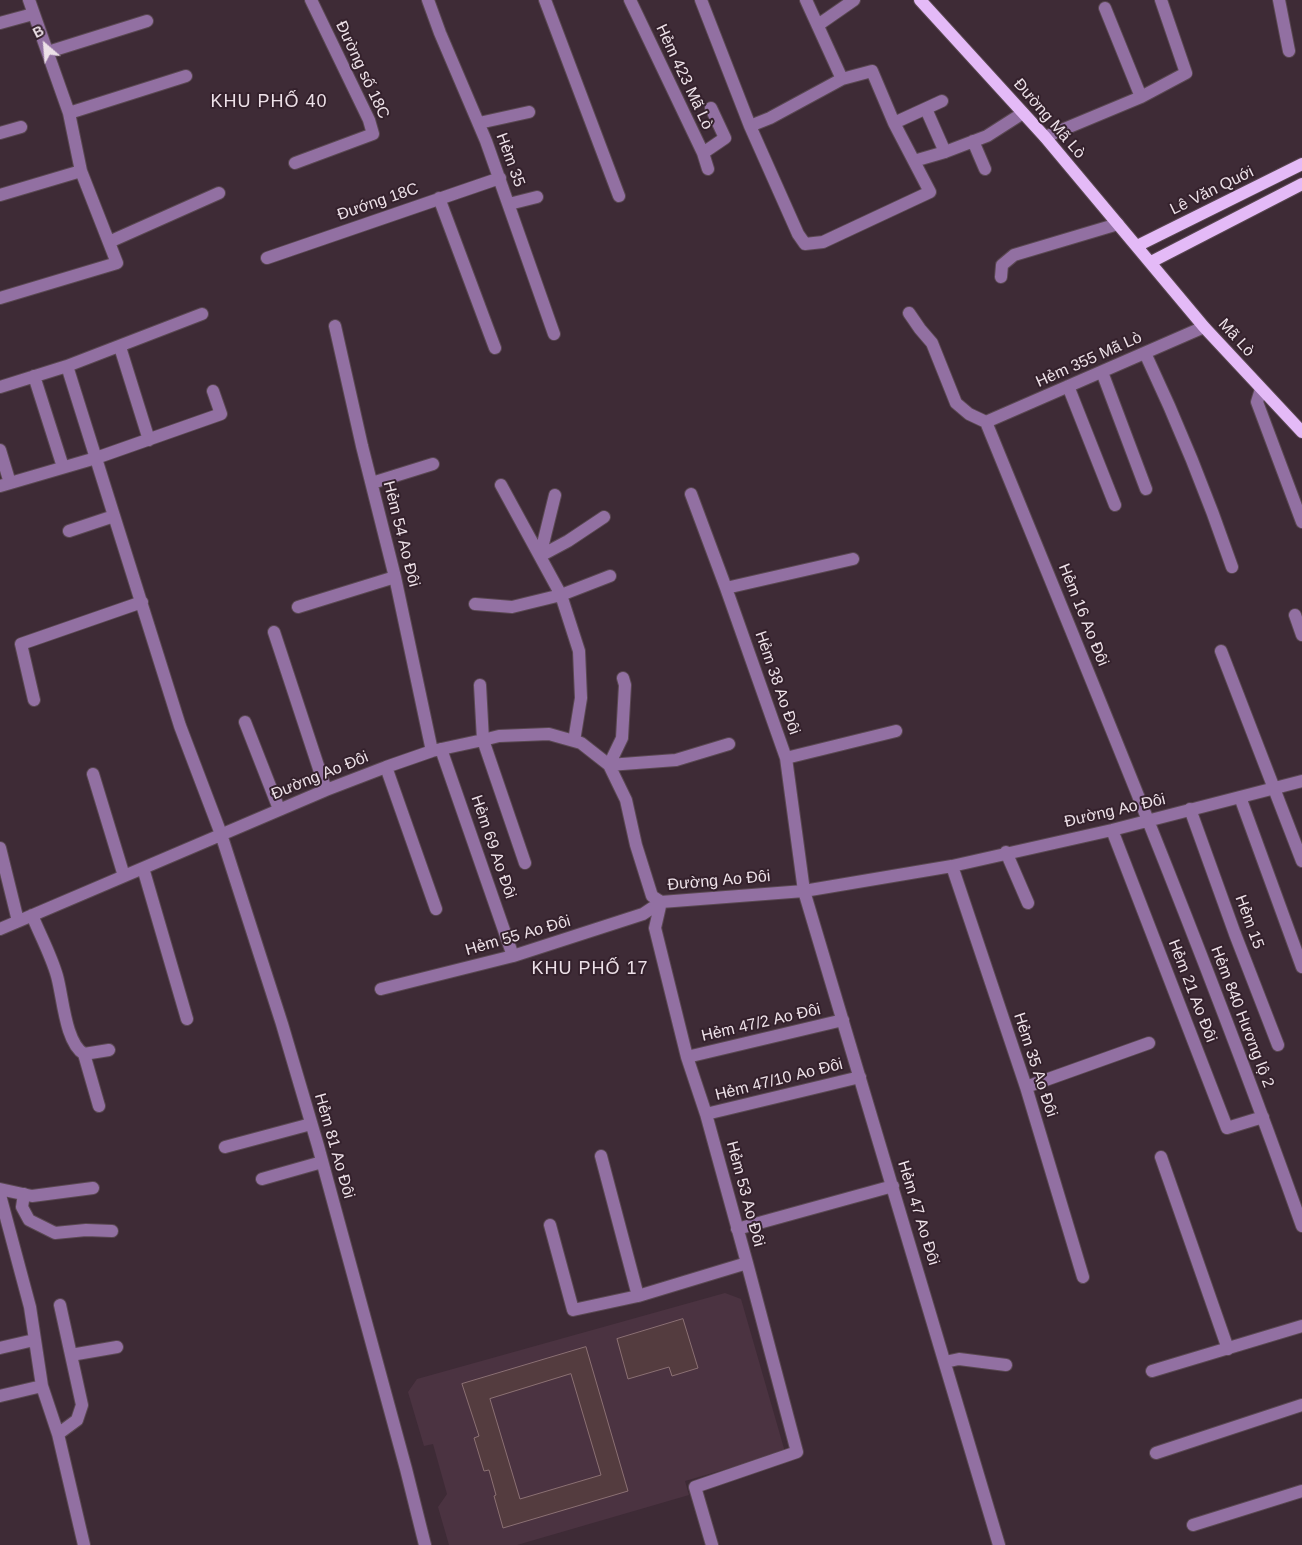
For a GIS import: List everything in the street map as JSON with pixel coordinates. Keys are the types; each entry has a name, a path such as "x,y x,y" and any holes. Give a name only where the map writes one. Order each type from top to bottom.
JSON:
{"main road":[{"name":"Đường Mã Lò","path":"920,0 1045,137 1151,262"},
{"name":"Lê Văn Quới","path":"1137,246 1302,164"},
{"path":"1151,262 1302,184"},
{"name":"Mã Lò","path":"1151,262 1204,327 1261,389 1299,425"}],"street":[{"path":"0,298 117,263 82,171 69,114 29,0"},
{"name":"Đường số 18C","path":"295,163 373,134 369,120 311,0"},
{"name":"Hẻm 35","path":"428,0 500,178 554,334"},
{"path":"545,0 619,196"},
{"name":"Hẻm 423 Mã Lò","path":"630,0 703,153 708,169"},
{"path":"701,0 750,126 798,234 805,244 823,242 930,192 894,123 872,71 842,79 770,118 750,126"},
{"path":"806,0 842,79"},
{"path":"818,26 854,0"},
{"path":"1045,137 1142,98 1186,72 1161,0"},
{"path":"1283,1 1289,51"},
{"path":"1105,8 1142,98"},
{"path":"0,23 33,14"},
{"path":"48,52 147,21"},
{"path":"69,114 186,76"},
{"path":"894,123 942,102"},
{"path":"703,153 725,138 711,108"},
{"path":"926,109 945,152"},
{"path":"479,123 529,112"},
{"path":"914,161 945,152 987,136 1023,114"},
{"path":"0,133 21,127"},
{"path":"973,141 985,168"},
{"path":"0,195 82,171"},
{"name":"Đướng 18C","path":"267,258 500,178"},
{"path":"108,242 219,193"},
{"path":"509,204 537,197"},
{"path":"439,198 495,348"},
{"path":"1002,277 1002,265 1014,255 1118,224"},
{"path":"909,313 932,343 956,403 969,414 986,422"},
{"path":"0,387 120,347 202,314"},
{"name":"Hẻm 54 Ao Đôi","path":"336,326 362,446 437,750"},
{"name":"Hẻm 355 Mã Lò","path":"986,422 1204,327"},
{"path":"120,347 149,440"},
{"path":"1145,353 1167,399 1211,505 1232,567"},
{"name":"Hẻm 81 Ao Đôi","path":"67,366 180,726 221,834 282,1024 322,1162 425,1545"},
{"path":"1102,372 1146,489"},
{"path":"34,376 64,467"},
{"path":"1068,386 1115,505"},
{"path":"1261,389 1257,402 1302,522"},
{"path":"0,450 5,484 96,458 221,414 213,391"},
{"name":"Hẻm 16 Ao Đôi","path":"986,422 1149,820"},
{"path":"372,483 433,464"},
{"path":"501,485 561,595 579,651 581,698 574,741"},
{"name":"Hẻm 38 Ao Đôi","path":"691,494 786,758 804,891"},
{"path":"540,556 555,495"},
{"path":"69,531 114,516"},
{"path":"540,556 568,541 604,517"},
{"path":"726,588 853,559"},
{"path":"475,604 512,607 561,595 610,576"},
{"path":"298,607 395,577"},
{"path":"34,700 20,644 142,602"},
{"path":"1294,615 1302,635"},
{"path":"274,632 326,790"},
{"path":"1221,651 1302,861"},
{"path":"623,678 625,685 622,738 609,765 676,760 729,744"},
{"path":"480,685 483,740 525,863"},
{"path":"245,722 279,810"},
{"path":"786,758 896,731"},
{"name":"Đường Ao Đôi","path":"0,929 326,790 437,750 499,736 549,734 581,743 609,765 626,800 636,845 652,896 660,902 804,891 952,866 1006,852 1112,830 1302,782"},
{"name":"Hẻm 69 Ao Đôi","path":"437,750 513,956"},
{"path":"386,767 436,909"},
{"path":"93,774 124,876"},
{"path":"1240,797 1302,967"},
{"name":"Hẻm 15","path":"1190,810 1278,1045"},
{"name":"Hẻm 840 Hương lộ 2","path":"1149,820 1263,1117 1302,1226"},
{"name":"Hẻm 21 Ao Đôi","path":"1112,830 1227,1128 1263,1117"},
{"path":"0,848 18,921"},
{"path":"1006,852 1028,903"},
{"name":"Hẻm 35 Ao Đôi","path":"952,866 1026,1086 1083,1277"},
{"path":"143,868 187,1019"},
{"name":"Hẻm 47 Ao Đôi","path":"804,891 999,1545"},
{"name":"Hẻm 55 Ao Đôi","path":"381,989 513,956 642,914 660,902"},
{"name":"Hẻm 53 Ao Đôi","path":"550,1225 572,1310 638,1296 747,1263 706,1114 687,1057 655,928 660,902"},
{"path":"32,915 57,975 70,1035 78,1050 84,1054 99,1106"},
{"name":"Hẻm 47/2 Ao Đôi","path":"687,1057 843,1020"},
{"path":"1026,1086 1149,1043"},
{"path":"84,1054 109,1050"},
{"name":"Hẻm 47/10 Ao Đôi","path":"706,1114 860,1077"},
{"path":"226,1147 311,1124"},
{"path":"601,1156 638,1296"},
{"path":"1161,1157 1228,1349"},
{"path":"262,1179 322,1162"},
{"path":"737,1230 893,1186"},
{"path":"0,1189 32,1196 93,1188"},
{"path":"24,1194 22,1207 29,1220 55,1234 86,1230 112,1231"},
{"path":"0,1195 30,1307 42,1386 58,1434 84,1545"},
{"path":"712,1545 695,1487 797,1452 747,1263"},
{"path":"58,1434 77,1420 82,1405 60,1305"},
{"path":"1152,1372 1302,1326"},
{"path":"0,1348 34,1340"},
{"path":"71,1355 117,1347"},
{"path":"945,1362 959,1359 1006,1365"},
{"path":"0,1396 42,1386"},
{"path":"1156,1453 1302,1405"},
{"path":"1193,1526 1302,1491"}],"shaded area":[{"path":"725,1293 741,1299 785,1452 685,1481 689,1495 517,1545 449,1545 438,1507 447,1494 433,1444 424,1446 408,1392 417,1379"}],"building":[{"path":"683,1319 698,1368 672,1376 669,1367 628,1379 617,1339"},
{"path":"586,1347 628,1491 503,1528 489,1470 484,1471 474,1438 479,1436 462,1384","holes":["571,1374 601,1475 520,1499 490,1399"]}],"district":[{"name":"KHU PHỐ 40","path":"269,102"},
{"name":"KHU PHỐ 17","path":"590,969"}]}
